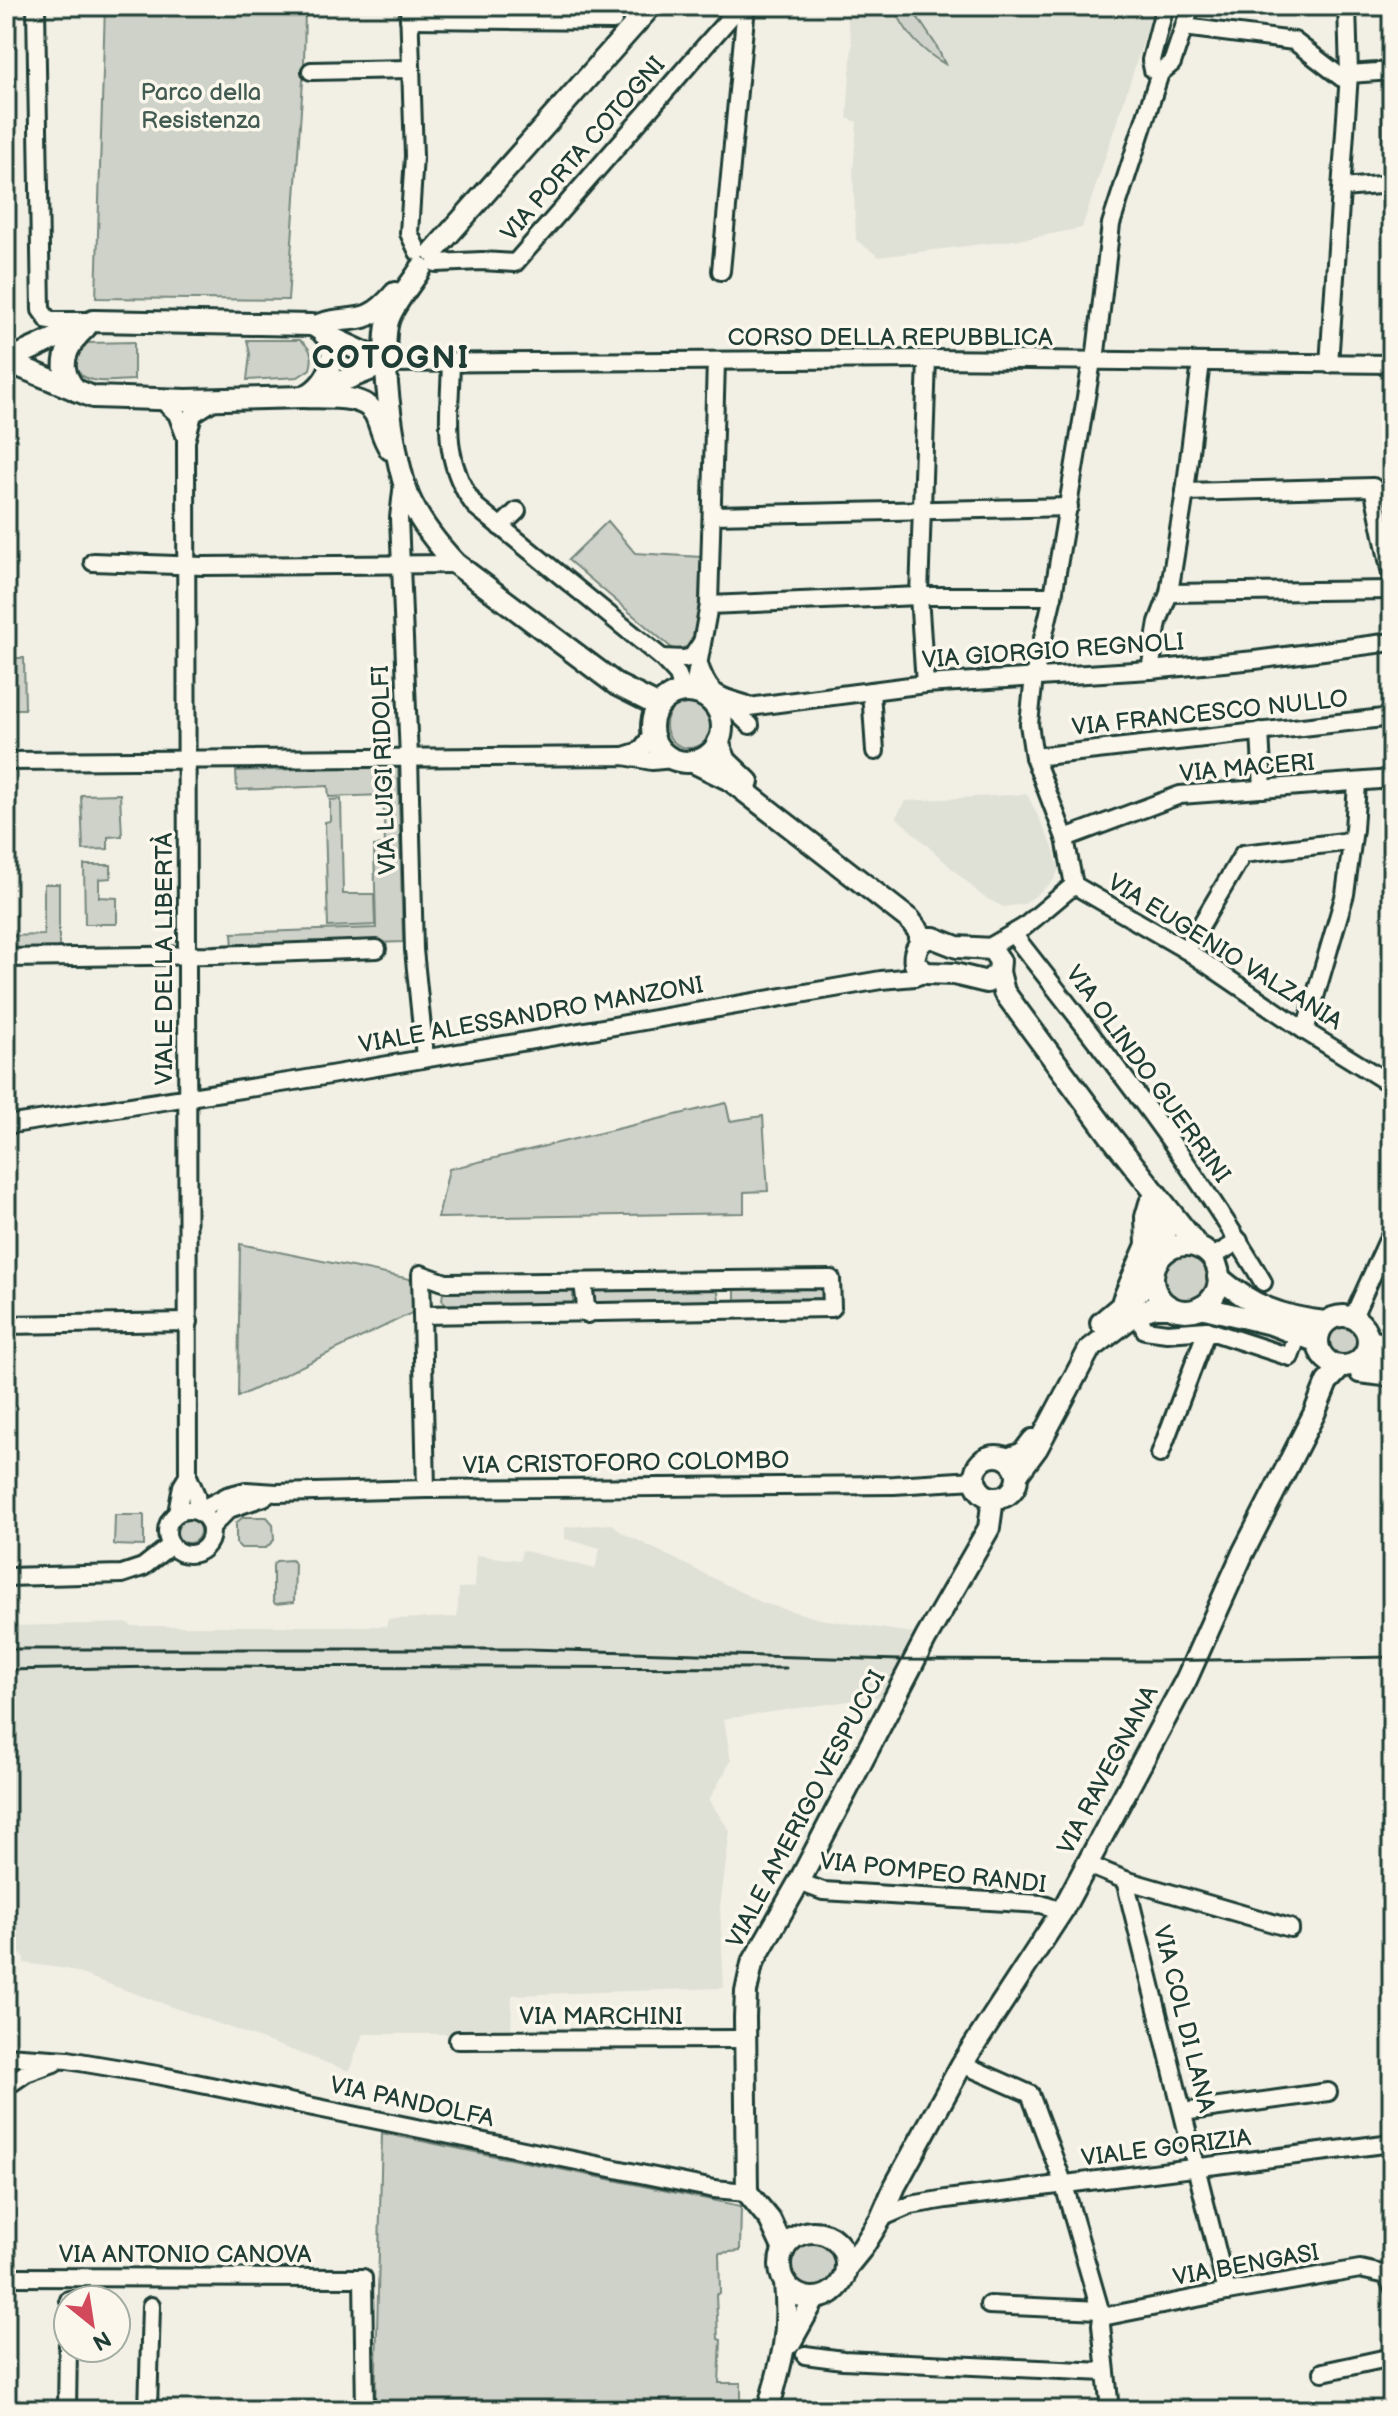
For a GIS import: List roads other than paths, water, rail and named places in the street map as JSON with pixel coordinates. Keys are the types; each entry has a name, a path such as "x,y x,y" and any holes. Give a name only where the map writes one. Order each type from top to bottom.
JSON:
{"main road":[{"path":"320,330 326,322 356,319 380,311 617,21 651,6"},
{"path":"425,259 391,313 385,340 387,382 401,472 411,502 427,528 456,564 617,685 644,713 660,749 730,780 910,920 927,940 957,947 994,966 1032,1039 1150,1203 1166,1230 1167,1244 1155,1271 1160,1298 1171,1307"},
{"path":"80,393 66,378 64,358 75,337 93,321"},
{"path":"6,361 93,321 320,330 387,363"},
{"path":"309,394 327,377 331,367 332,356 320,330"},
{"path":"6,361 93,397 217,400 309,394 366,404 374,411 385,442 401,472"},
{"path":"309,394 387,363"},
{"path":"617,685 659,706"},
{"path":"653,731 659,706 672,696 688,692 726,710 718,742 706,756 682,760"},
{"path":"718,742 726,761 737,773 915,913 927,940"},
{"path":"927,940 914,957 920,969 954,974 994,966"},
{"path":"994,966 1004,992 1109,1134 1209,1261 1242,1297 1314,1333 1323,1356 1334,1364 1358,1360 1392,1345"},
{"path":"1128,1310 1147,1245 1146,1217 1150,1203"},
{"path":"1128,1310 1175,1247 1191,1246 1209,1261 1215,1291 1201,1307"},
{"path":"1012,1467 994,1456 982,1461 975,1473 981,1492 993,1498 1009,1494 1015,1485 1012,1467 1031,1444 1084,1342 1104,1319 1128,1310 1201,1307 1314,1333 1339,1316 1353,1317 1365,1327 1358,1360"},
{"path":"1358,1360 1392,1363"},
{"name":"VIA RAVEGNANA","path":"846,2268 881,2218 895,2186 962,2064 1062,1911 1186,1680 1243,1553 1314,1414 1327,1382 1358,1360"},
{"name":"VIALE AMERIGO VESPUCCI","path":"747,2192 746,1992 752,1964 799,1882 898,1689 989,1528 993,1498"},
{"name":"VIA RAVEGNANA","path":"836,2242 863,2225 895,2186"},
{"path":"747,2192 770,2220 784,2250"},
{"path":"785,2283 798,2294 815,2298 836,2288 846,2268 842,2250 823,2234 806,2233 792,2239 784,2250 780,2268 795,2353"},
{"path":"771,2407 815,2298"}],"street":[{"path":"36,6 41,310 49,321 93,321"},
{"path":"721,271 745,17 741,6"},
{"name":"VIA PORTA COTOGNI","path":"425,259 515,263 741,6"},
{"path":"1160,73 1153,70 1151,60 1165,6"},
{"path":"994,966 1020,932 1074,885 1065,838 1034,757 1029,724 1034,676 1053,596 1094,361 1111,224 1160,73 1172,63 1191,6"},
{"path":"1329,364 1349,74 1347,6"},
{"path":"425,259 409,233 414,173 409,12 617,21"},
{"path":"1184,27 1294,41 1342,78 1349,74 1392,71"},
{"path":"311,71 410,69"},
{"path":"1342,188 1392,184"},
{"path":"925,684 919,596 927,359"},
{"name":"CORSO DELLA REPUBBLICA","path":"387,363 927,359 1392,364"},
{"path":"451,361 452,466 475,506 662,658 688,692"},
{"path":"688,692 698,661 709,605 716,361"},
{"path":"1150,670 1158,622 1169,593 1201,362"},
{"name":"VIALE DELLA LIBERTÀ","path":"162,400 177,414 186,441"},
{"name":"VIALE DELLA LIBERTÀ","path":"198,1511 196,1495 188,1476 186,441 193,414 217,400"},
{"name":"VIA LUIGI RIDOLFI","path":"401,472 399,518 414,950 425,1057"},
{"path":"1185,492 1373,487 1392,579"},
{"path":"713,515 1069,507"},
{"path":"500,527 517,511"},
{"path":"93,562 187,566 456,564"},
{"path":"1169,593 1392,590"},
{"path":"709,605 919,596 1053,596"},
{"path":"662,658 692,657 702,642"},
{"name":"VIA GIORGIO REGNOLI","path":"726,710 925,684 1150,670 1392,642"},
{"path":"698,661 712,692 724,699 754,706"},
{"path":"871,691 875,751"},
{"path":"726,710 750,725"},
{"name":"VIA FRANCESCO NULLO","path":"1034,757 1392,717"},
{"path":"624,756 640,751 653,731"},
{"path":"1260,731 1263,789"},
{"path":"6,761 624,756 652,761 682,760"},
{"name":"VIA MACERI","path":"1065,838 1180,795 1392,779"},
{"path":"1305,1031 1345,894 1357,783"},
{"path":"1186,950 1243,854 1352,841"},
{"name":"VIA EUGENIO VALZANIA","path":"1074,885 1186,950 1305,1031 1392,1085"},
{"name":"VIA OLINDO GUERRINI","path":"1020,932 1149,1109 1239,1241 1263,1282"},
{"path":"6,958 377,949"},
{"name":"VIALE ALESSANDRO MANZONI","path":"6,1125 301,1080 881,980 920,969"},
{"path":"1353,1317 1392,1231"},
{"path":"1209,1261 1239,1241"},
{"path":"422,1315 832,1308 832,1289 831,1279 446,1283 421,1274 426,1489"},
{"path":"729,1281 730,1311"},
{"path":"583,1283 587,1314"},
{"path":"1128,1310 1145,1330 1167,1333 1207,1330 1290,1357 1314,1333"},
{"path":"6,1325 189,1322"},
{"path":"1160,1454 1207,1330"},
{"path":"1358,1360 1392,1378"},
{"path":"188,1476 205,1490 277,1493"},
{"name":"VIALE DELLA LIBERTÀ","path":"177,1513 182,1486 188,1476"},
{"name":"VIA CRISTOFORO COLOMBO","path":"277,1493 894,1485 975,1480"},
{"path":"198,1511 211,1527 209,1543 199,1552 184,1554 171,1545 167,1532 177,1513 198,1511 227,1496 246,1491"},
{"path":"211,1527 229,1509 277,1493"},
{"path":"6,1577 119,1574 143,1567 171,1545"},
{"path":"1086,1864 1125,1880 1290,1928"},
{"name":"VIA COL DI LANA","path":"1125,1880 1227,2292"},
{"name":"VIA POMPEO RANDI","path":"799,1882 823,1891 1041,1904 1062,1911"},
{"name":"VIA MARCHINI","path":"458,2040 745,2039"},
{"name":"VIA PANDOLFA","path":"6,2058 68,2060 350,2113 714,2189 747,2192"},
{"name":"VIA PANDOLFA","path":"6,2058 14,2071 8,2086"},
{"name":"VIA PANDOLFA","path":"8,2086 44,2066 68,2060"},
{"path":"962,2064 1030,2094 1064,2185 1101,2314 1110,2410"},
{"path":"1183,2112 1328,2092"},
{"name":"VIALE GORIZIA","path":"881,2218 911,2205 946,2199 1392,2143"},
{"name":"VIALE GORIZIA","path":"895,2186 946,2199"},
{"name":"VIA BENGASI","path":"989,2305 1101,2314 1360,2269 1390,2275"},
{"name":"VIA ANTONIO CANOVA","path":"6,2277 363,2278 365,2410"},
{"path":"148,2410 151,2306"},
{"path":"795,2353 843,2360 1105,2372"},
{"path":"1323,2372 1392,2357"},
{"path":"67,2410 68,2364"},
{"path":"75,2410 76,2364"}],"railway":[{"path":"6,1649 529,1649 900,1660 1153,1661 1392,1657"},
{"path":"6,1670 206,1666 786,1668"}],"district":[{"name":"COTOGNI","path":"391,358"}],"park label":[{"name":"Parco della Resistenza","path":"201,106"}]}
